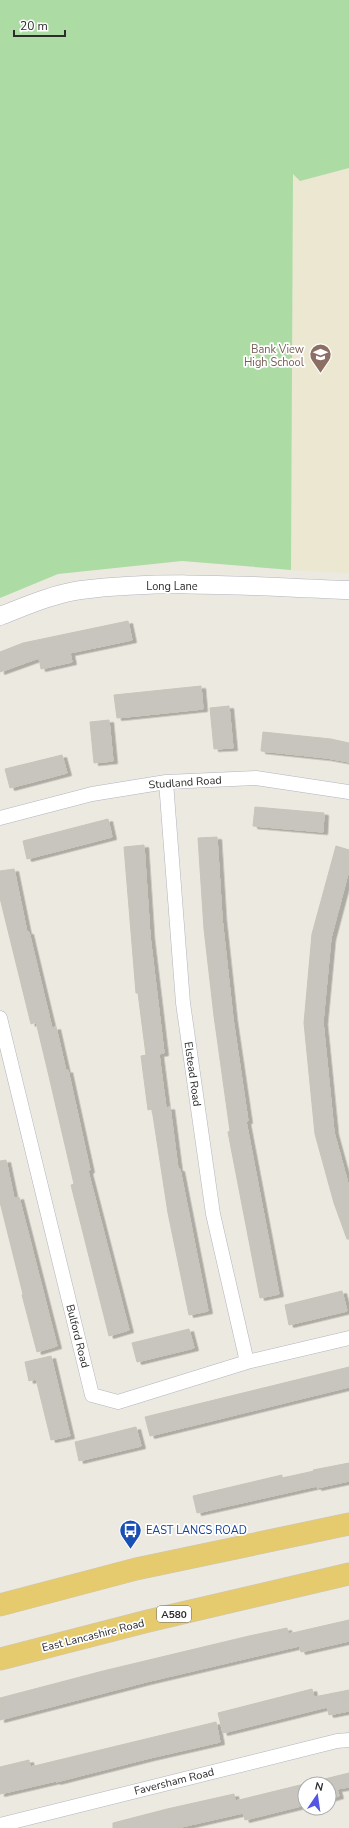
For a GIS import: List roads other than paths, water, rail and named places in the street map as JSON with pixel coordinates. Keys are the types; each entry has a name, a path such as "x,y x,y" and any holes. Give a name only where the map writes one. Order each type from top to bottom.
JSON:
{"highway":[{"path":"0,1605 136,1569 349,1524"},
{"name":"East Lancashire Road","path":"0,1659 148,1620 349,1574"}],"street":[{"name":"Long Lane","path":"0,616 34,602 80,590 162,584 349,590"},
{"name":"Studland Road","path":"0,818 92,794 166,782 256,778 349,792"},
{"name":"Elstead Road","path":"166,782 183,1003 213,1214 247,1362"},
{"name":"Bulford Road","path":"0,1018 92,1395 118,1402 247,1362 349,1338"},
{"name":"Faversham Road","path":"0,1825 336,1741 349,1740"}],"place":[{"name":"Bank View High School","path":"320,374"},
{"name":"EAST LANCS ROAD","path":"131,1550"}]}
